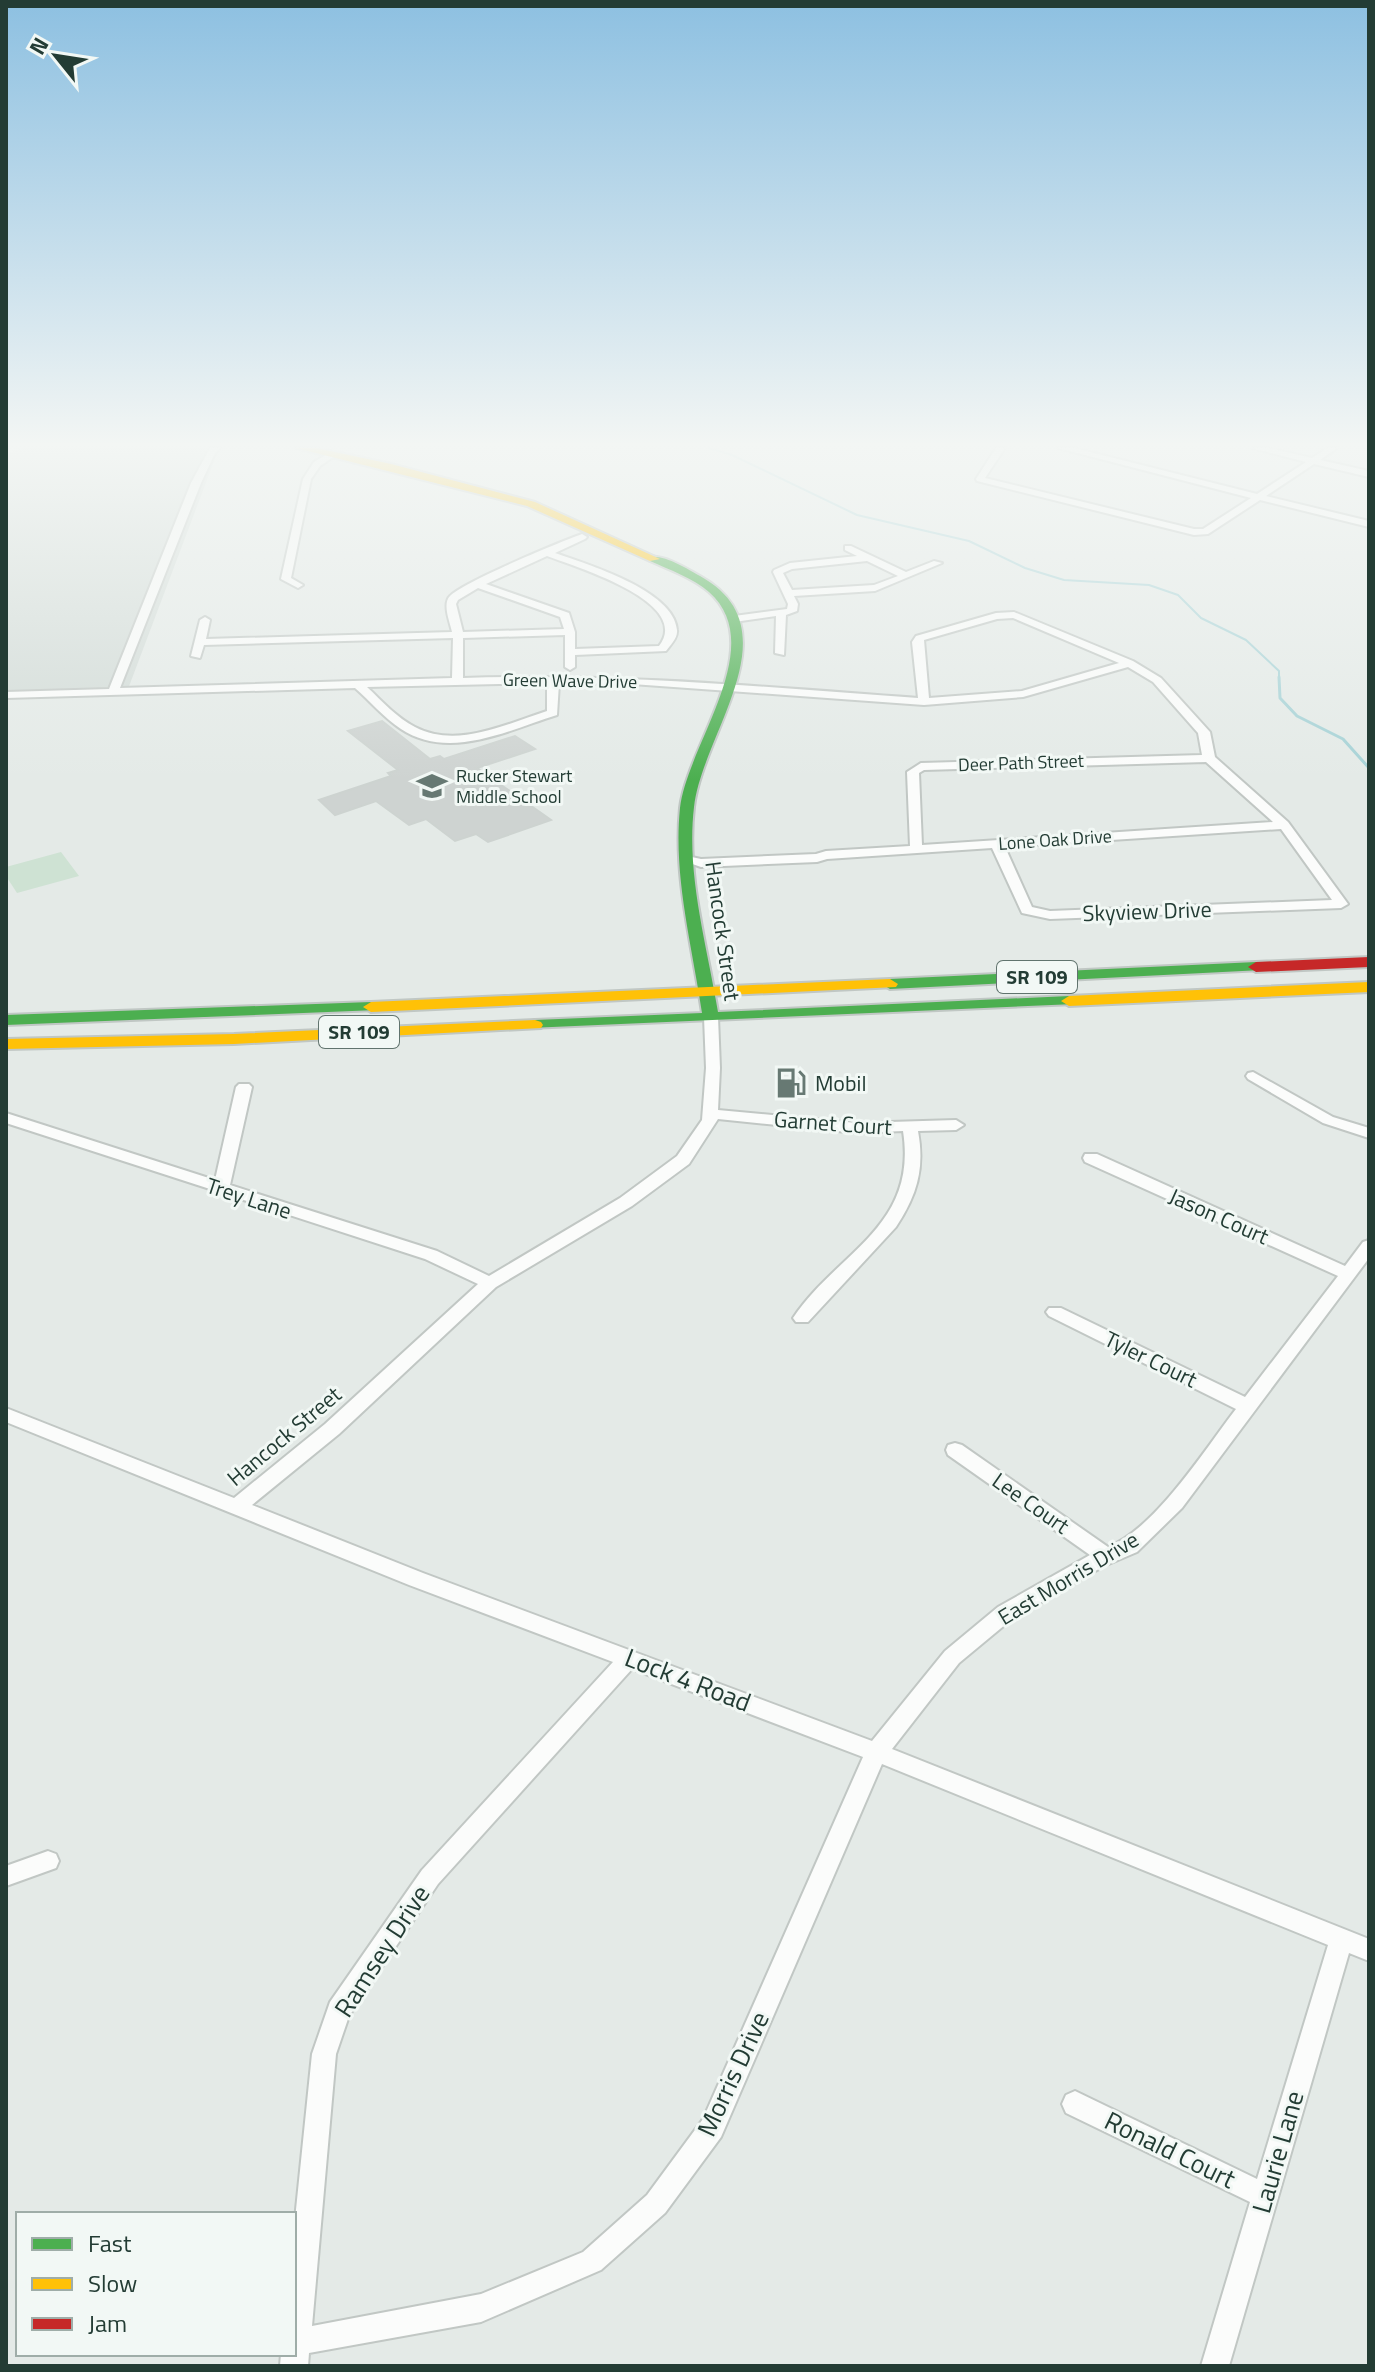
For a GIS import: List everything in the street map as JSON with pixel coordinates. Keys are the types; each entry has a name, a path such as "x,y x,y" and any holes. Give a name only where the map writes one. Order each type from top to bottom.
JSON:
{"main road":[{"path":"654,559 714,590 731,609 734,619"},
{"name":"Hancock Street","path":"711,1017 687,860 691,780 729,690 737,652 734,619"},
{"name":"SR 109","path":"6,1020 124,1018 1369,962"},
{"name":"SR 109","path":"6,1044 234,1039 1369,987"}],"street":[{"path":"113,692 166,559"},
{"path":"290,559 286,579 298,585"},
{"path":"457,681 458,635 451,604 453,598 534,559"},
{"path":"562,559 616,580 646,596 661,608 672,628 670,638 662,649 570,652"},
{"path":"734,619 792,611 793,604 778,572 790,566 862,559"},
{"path":"870,559 906,576"},
{"path":"788,593 875,588 937,563"},
{"path":"477,584 565,615 570,632 570,667"},
{"path":"780,653 781,614"},
{"path":"924,702 917,642 920,638 996,616 1014,615 1129,663 1157,680 1204,732 1209,758 1284,825"},
{"path":"196,656 205,620"},
{"path":"200,642 570,632"},
{"name":"Green Wave Drive","path":"6,695 553,679 632,681 924,702 1023,694 1129,663"},
{"path":"357,684 408,729 442,742 553,713 553,679"},
{"name":"Deer Path Street","path":"916,849 913,772 921,767 1209,758"},
{"name":"Lone Oak Drive","path":"687,860 701,863 817,858 1284,825"},
{"name":"Skyview Drive","path":"997,844 1027,910 1050,915 1341,904 1284,825"},
{"name":"Hancock Street","path":"237,1507 332,1429 490,1283 626,1202 683,1160 710,1120 711,1017"},
{"path":"1253,1076 1328,1120 1369,1133"},
{"path":"221,1190 244,1087"},
{"name":"Garnet Court","path":"710,1114 857,1128 956,1125"},
{"name":"Trey Lane","path":"6,1118 221,1190 431,1255 490,1283"},
{"path":"802,1318 902,1206 912,1186 916,1163 910,1128"},
{"name":"Jason Court","path":"1091,1158 1347,1273"},
{"name":"East Morris Drive","path":"876,1752 952,1657 1005,1613 1106,1556 1130,1547 1175,1503 1369,1246"},
{"name":"Tyler Court","path":"1055,1312 1247,1406"},
{"name":"Lock 4 Road","path":"6,1415 416,1579 876,1752 1369,1950"},
{"name":"Lee Court","path":"955,1450 1106,1556"},
{"name":"Ramsey Drive","path":"296,2354 324,2054 339,2010 430,1877 629,1658"},
{"name":"Morris Drive","path":"296,2354 481,2308 592,2261 656,2204 712,2128 876,1752"},
{"path":"6,1876 48,1861"},
{"name":"Laurie Lane","path":"1215,2366 1341,1939"},
{"name":"Ronald Court","path":"1075,2104 1265,2196"}],"shaded area":[{"path":"6,559 177,559 128,689 6,692"}],"green space":[{"path":"61,852 79,876 17,893 6,876 6,867"}],"building":[{"name":"Rucker Stewart Middle School","path":"382,721 430,759 440,756 444,759 515,736 535,749 477,768 551,820 488,842 476,834 455,841 426,819 409,825 376,801 335,815 319,800 391,776 388,773 398,770 348,731"}],"waterway":[{"path":"1006,559 1064,580 1149,585 1178,595 1201,618 1246,640 1279,671 1279,677"},
{"path":"1279,677 1280,698 1297,716 1343,739 1369,768"}],"traffic: fast":[{"path":"654,559 714,590 731,611 738,636 727,694 693,781 687,805 689,885 711,1017"},
{"path":"890,984 1256,967"},
{"path":"535,1025 1069,1001"},
{"path":"6,1020 371,1007"}],"traffic: slow":[{"path":"371,1007 890,984"},
{"path":"1069,1001 1369,987"},
{"path":"6,1044 234,1039 535,1025"}],"traffic: jam":[{"path":"1256,967 1369,962"}],"place":[{"name":"Rucker Stewart Middle School","path":"432,786"},
{"name":"Mobil","path":"791,1083"}]}
